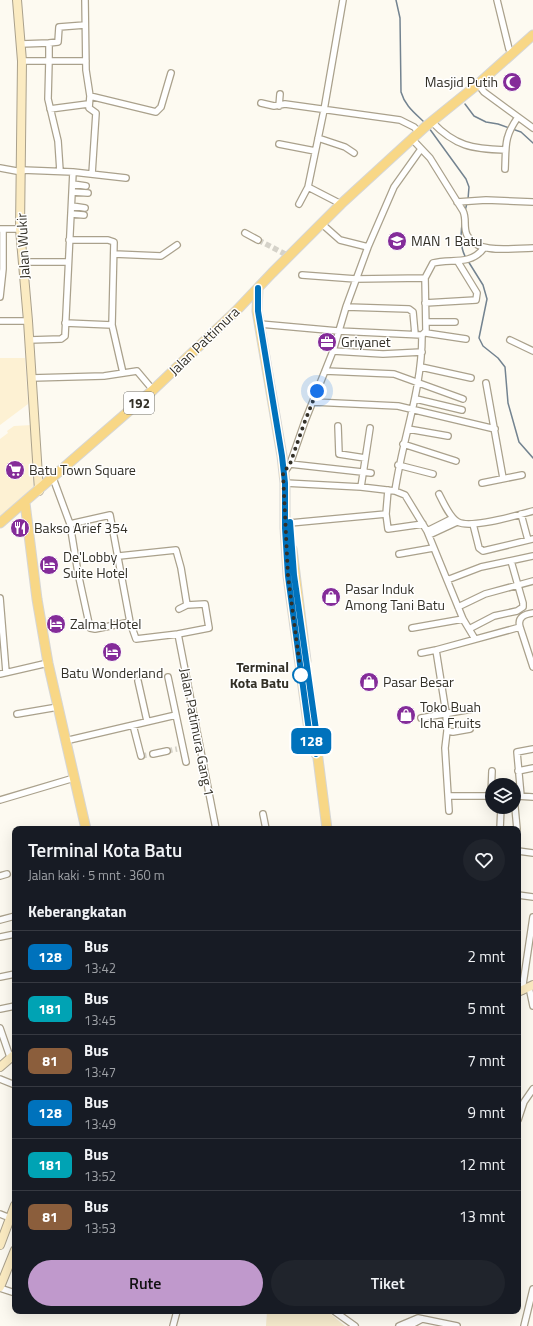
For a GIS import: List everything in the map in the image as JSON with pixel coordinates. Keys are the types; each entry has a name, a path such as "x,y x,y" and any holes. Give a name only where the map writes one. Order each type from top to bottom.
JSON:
{"main road":[{"name":"Jalan Pattimura","path":"39,491 153,390 236,311 341,204 421,139 453,103 454,99 509,49 533,34"},
{"name":"Jalan Pattimura","path":"453,103 481,88 533,34"},
{"path":"258,288 258,311 285,483 285,528 291,576 317,737 316,754 327,826"},
{"path":"236,311 243,308 249,309 260,324"},
{"name":"192","path":"0,523 39,491"},
{"path":"25,503 37,599 48,663 85,826"},
{"path":"286,511 290,522 291,576"}],"street":[{"name":"Jalan Wukir","path":"17,0 22,61 22,171 20,229 28,321 39,491"},
{"path":"85,0 86,61 90,96 88,104 89,109 96,113 92,174"},
{"path":"299,204 308,187 324,110 343,0"},
{"path":"497,0 509,49"},
{"path":"21,44 58,42 59,26 85,25"},
{"path":"49,43 48,98 58,141 60,171"},
{"path":"22,61 86,61"},
{"path":"90,96 156,112 161,106 171,73"},
{"path":"481,88 533,128"},
{"path":"279,106 280,94"},
{"path":"261,103 279,106 285,104 401,120 414,127 430,158 464,214 465,229 468,237 483,249 533,248"},
{"path":"50,109 88,104"},
{"path":"505,169 509,129 518,117"},
{"path":"318,138 345,147 354,153"},
{"path":"421,139 450,138 461,145 483,149 506,150"},
{"path":"283,473 290,464 305,421 314,402 368,247 394,187 421,139"},
{"path":"279,144 315,150"},
{"path":"0,168 22,171 73,172 126,178"},
{"path":"29,340 63,339 73,172"},
{"path":"73,184 86,186"},
{"path":"308,187 341,204"},
{"path":"72,192 88,193"},
{"path":"457,202 533,202"},
{"path":"72,206 85,208"},
{"path":"71,214 84,215"},
{"path":"322,224 340,240 368,247"},
{"path":"0,297 3,269 2,229 20,229"},
{"path":"245,233 258,240"},
{"path":"69,240 113,241 112,325 123,373"},
{"path":"114,254 160,256 177,245"},
{"path":"395,491 398,465 414,409 419,382 426,322 424,278 433,263 458,262 466,260 473,258 483,249"},
{"path":"23,262 68,262"},
{"path":"425,303 476,300 475,291 458,262"},
{"path":"302,275 356,279 424,278"},
{"path":"346,307 409,309 413,312 415,334"},
{"path":"0,321 28,321"},
{"path":"426,322 455,322"},
{"path":"65,323 112,325"},
{"path":"260,324 338,331 424,334 466,339"},
{"path":"510,340 533,351"},
{"path":"333,351 383,354 422,352"},
{"path":"421,367 471,378"},
{"path":"325,371 390,373 419,382 463,399"},
{"path":"31,378 104,376 140,372 153,390"},
{"path":"486,383 503,478"},
{"path":"416,399 462,410"},
{"path":"314,402 393,406 414,409 495,429"},
{"path":"338,426 339,454 366,458"},
{"path":"361,487 370,428"},
{"path":"408,429 448,436"},
{"path":"403,444 456,461"},
{"path":"290,464 371,473"},
{"path":"398,465 433,474"},
{"path":"482,483 522,474"},
{"path":"53,478 70,524 78,573 90,628 95,629 130,622"},
{"path":"285,483 361,487 395,491 405,495 428,533 463,619 475,639"},
{"path":"388,490 386,514 389,530 423,524"},
{"path":"439,494 455,520"},
{"path":"428,533 455,520 473,524 533,511"},
{"path":"290,522 386,514"},
{"path":"473,524 479,548 488,551 530,540 521,514"},
{"path":"70,524 109,515 119,556 130,622 136,639 178,634 210,627 205,604 187,604 179,609"},
{"path":"399,554 433,548"},
{"path":"119,556 176,550 181,568 187,604"},
{"path":"447,580 474,568 533,556"},
{"path":"469,629 494,616 520,610 524,603 517,586 511,561"},
{"path":"458,607 485,594 533,581"},
{"path":"0,598 3,673 48,663"},
{"path":"533,613 526,613 522,617 519,624 533,665"},
{"path":"412,628 463,619"},
{"path":"421,653 475,639 490,637 520,627"},
{"name":"Jalan Patimura Gang 1","path":"178,634 215,826"},
{"path":"436,650 446,713 447,731 445,748 449,811"},
{"path":"168,677 176,715 180,748 186,762"},
{"path":"138,681 147,721"},
{"path":"17,714 58,707"},
{"path":"421,718 472,709"},
{"path":"65,741 176,715"},
{"path":"133,725 141,756"},
{"path":"447,731 453,732 470,729"},
{"path":"519,778 517,752 533,749"},
{"path":"153,754 167,751"},
{"path":"518,771 533,768"},
{"path":"492,771 492,778"},
{"path":"0,800 74,778"},
{"path":"448,796 485,796"},
{"path":"521,796 533,797"},
{"path":"263,814 265,826"},
{"path":"500,826 501,814"},
{"path":"516,814 517,826"},
{"path":"521,851 533,853"},
{"path":"0,876 7,874"},
{"path":"521,895 533,897"},
{"path":"0,920 12,917"},
{"path":"533,918 525,989 533,1006"},
{"path":"0,937 12,935"},
{"path":"0,977 12,975"},
{"path":"0,1009 12,1007"},
{"path":"0,1028 12,1055 0,1068"},
{"path":"0,1078 12,1084"},
{"path":"521,1111 524,1102 533,1088"},
{"path":"0,1214 12,1219"},
{"path":"0,1245 12,1221"},
{"path":"12,1258 0,1288 12,1292"},
{"path":"524,1326 533,1289"},
{"path":"173,1326 176,1314"},
{"path":"339,1314 354,1326"},
{"path":"399,1326 413,1319 422,1319 457,1326"},
{"path":"409,1326 422,1319"}],"shaded area":[{"path":"0,358 25,358 28,404 0,425"},
{"name":"Batu Town Square","path":"32,425 33,489 0,517 0,439 14,426"},
{"path":"267,1314 331,1314 345,1326 266,1326"}],"waterway":[{"path":"396,0 400,18 401,92 408,105 425,123"},
{"path":"465,104 474,116 486,122 498,124 521,132 533,143"},
{"path":"429,128 466,179 469,187 468,199"},
{"path":"465,211 467,203"},
{"path":"463,221 461,240 466,258"},
{"path":"468,261 483,285 487,299 479,338 483,346 498,358 505,367 508,403 519,442 533,458"}],"tunnel":[{"path":"258,240 289,256"},
{"path":"167,751 177,749"},
{"path":"141,756 153,754"}],"bus line":[{"name":"128","path":"258,288 258,311 282,456 285,483 285,528 288,576 310,738 316,754 318,747 317,737 294,575 290,522"}],"place":[{"name":"Masjid Putih","path":"512,82"},
{"name":"MAN 1 Batu","path":"397,241"},
{"name":"Griyanet","path":"327,342"},
{"name":"Batu Town Square","path":"15,470"},
{"name":"Bakso Arief 354","path":"20,528"},
{"name":"De'Lobby Suite Hotel","path":"49,565"},
{"name":"Pasar Induk Among Tani Batu","path":"331,597"},
{"name":"Zalma Hotel","path":"56,624"},
{"name":"Batu Wonderland","path":"112,652"},
{"name":"Terminal Kota Batu","path":"301,675"},
{"name":"Pasar Besar","path":"369,682"},
{"name":"Toko Buah Icha Fruits","path":"406,715"}],"route":[{"path":"301,675 288,576 285,528 285,483 283,473 290,464 317,391"}]}
